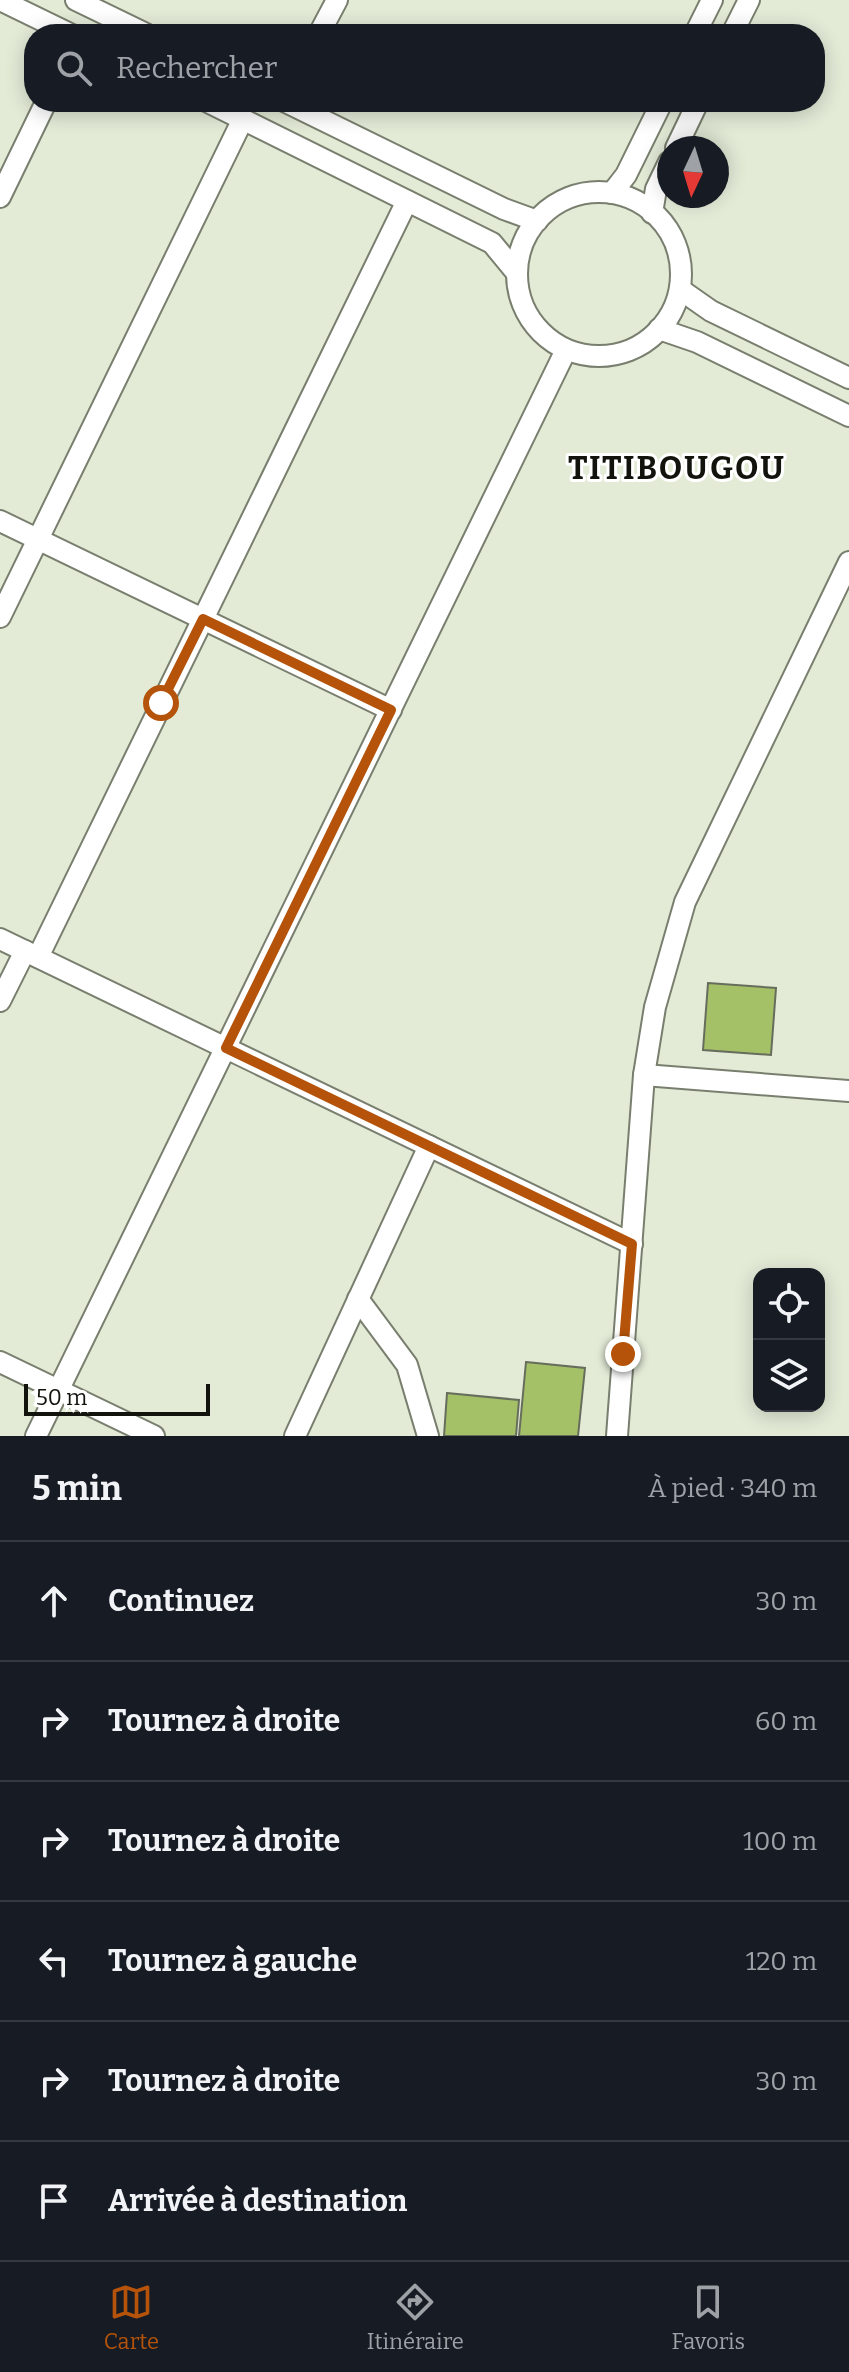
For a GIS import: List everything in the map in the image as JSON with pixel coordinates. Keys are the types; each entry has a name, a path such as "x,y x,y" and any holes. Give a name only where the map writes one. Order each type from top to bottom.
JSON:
{"street":[{"path":"0,0 49,24"},
{"path":"76,0 125,24"},
{"path":"324,24 337,0"},
{"path":"700,24 712,0"},
{"path":"737,24 749,0"},
{"path":"0,197 41,112"},
{"path":"229,112 492,243 515,271"},
{"path":"269,132 280,112"},
{"path":"305,112 504,209 537,221"},
{"path":"612,193 626,175 657,112"},
{"path":"682,136 693,112"},
{"path":"0,617 243,119"},
{"path":"652,213 657,187"},
{"path":"583,193 612,193 638,202 660,220 679,253 681,290 670,316 649,341 626,353 597,357 574,354 523,311 515,271 518,254 530,228 551,207 583,193"},
{"path":"0,1001 31,954 203,619 407,201"},
{"path":"681,290 711,311 849,378"},
{"path":"659,329 697,342 849,416"},
{"path":"36,1436 566,350"},
{"path":"0,521 391,710"},
{"path":"617,1436 644,1075 655,1007 685,902 849,562"},
{"path":"0,939 632,1244"},
{"path":"644,1075 849,1091"},
{"path":"295,1436 429,1146"},
{"path":"358,1299 407,1365 428,1436"},
{"path":"0,1362 154,1436"}],"building":[{"path":"708,983 776,988 771,1055 703,1050"},
{"path":"526,1362 585,1368 578,1436 519,1436"},
{"path":"447,1393 519,1400 516,1436 444,1436"}],"district":[{"name":"TITIBOUGOU","path":"677,468"}],"route":[{"path":"161,703 203,619 391,710 226,1048 632,1244 623,1354"}]}
